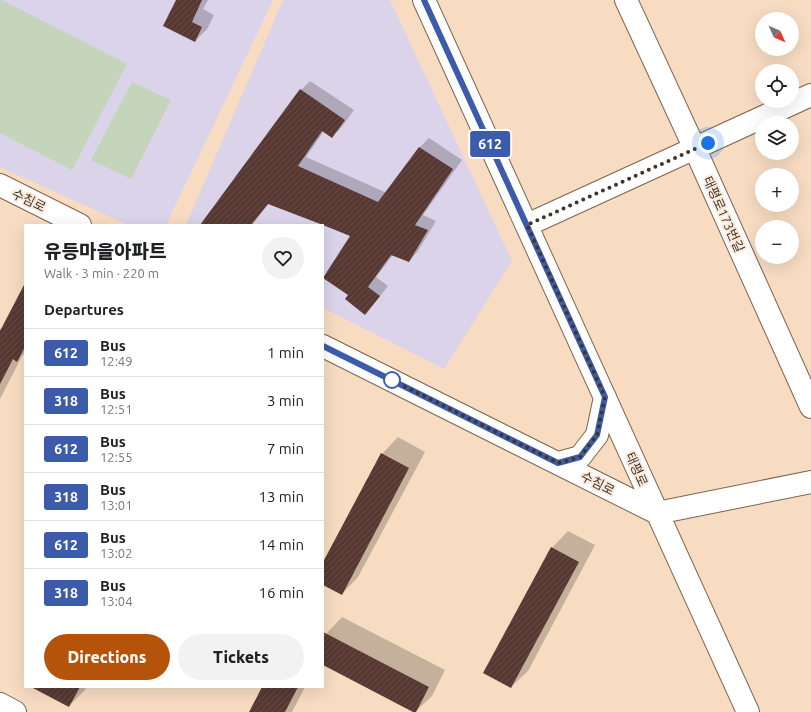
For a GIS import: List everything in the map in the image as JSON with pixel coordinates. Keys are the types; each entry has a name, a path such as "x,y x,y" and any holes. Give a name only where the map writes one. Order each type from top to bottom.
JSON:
{"main road":[{"name":"태평로","path":"424,0 748,712"},
{"name":"태평로173번길","path":"626,0 811,406"},
{"path":"527,225 811,96"},
{"name":"수침로","path":"0,185 78,224"},
{"name":"수침로","path":"324,346 657,513"},
{"path":"558,463 580,457 597,435 605,397"},
{"path":"657,513 811,482"},
{"path":"0,704 15,712"}],"shaded area":[{"path":"0,0 273,0 166,224 126,224 0,167"},
{"path":"283,0 390,0 512,261 444,369 324,309 324,224 186,224"}],"green space":[{"path":"0,0 127,64 72,170 0,133"},
{"path":"132,82 171,100 131,179 91,160"}],"building":[{"path":"176,0 202,0 192,22 202,27 195,42 163,26"},
{"path":"300,89 345,120 332,138 322,131 298,166 378,202 419,147 453,169 415,225 428,230 409,262 391,255 368,287 380,296 365,315 345,299 348,295 324,279 350,236 324,225 324,224 320,224 268,204 252,224 201,224"},
{"path":"24,285 24,349 17,362 13,359 0,384 0,331"},
{"path":"381,453 409,468 342,595 324,586 324,560"},
{"path":"551,547 579,562 511,688 483,673"},
{"path":"324,633 429,687 416,712 413,712 324,666"},
{"path":"33,688 79,688 69,707"},
{"path":"261,688 297,688 285,712 249,712"}],"bus line":[{"name":"612","path":"324,346 558,463 580,457 597,435 605,397 424,0"}],"route":[{"path":"392,380 558,463 580,457 597,435 605,397 527,225 708,143"}]}
